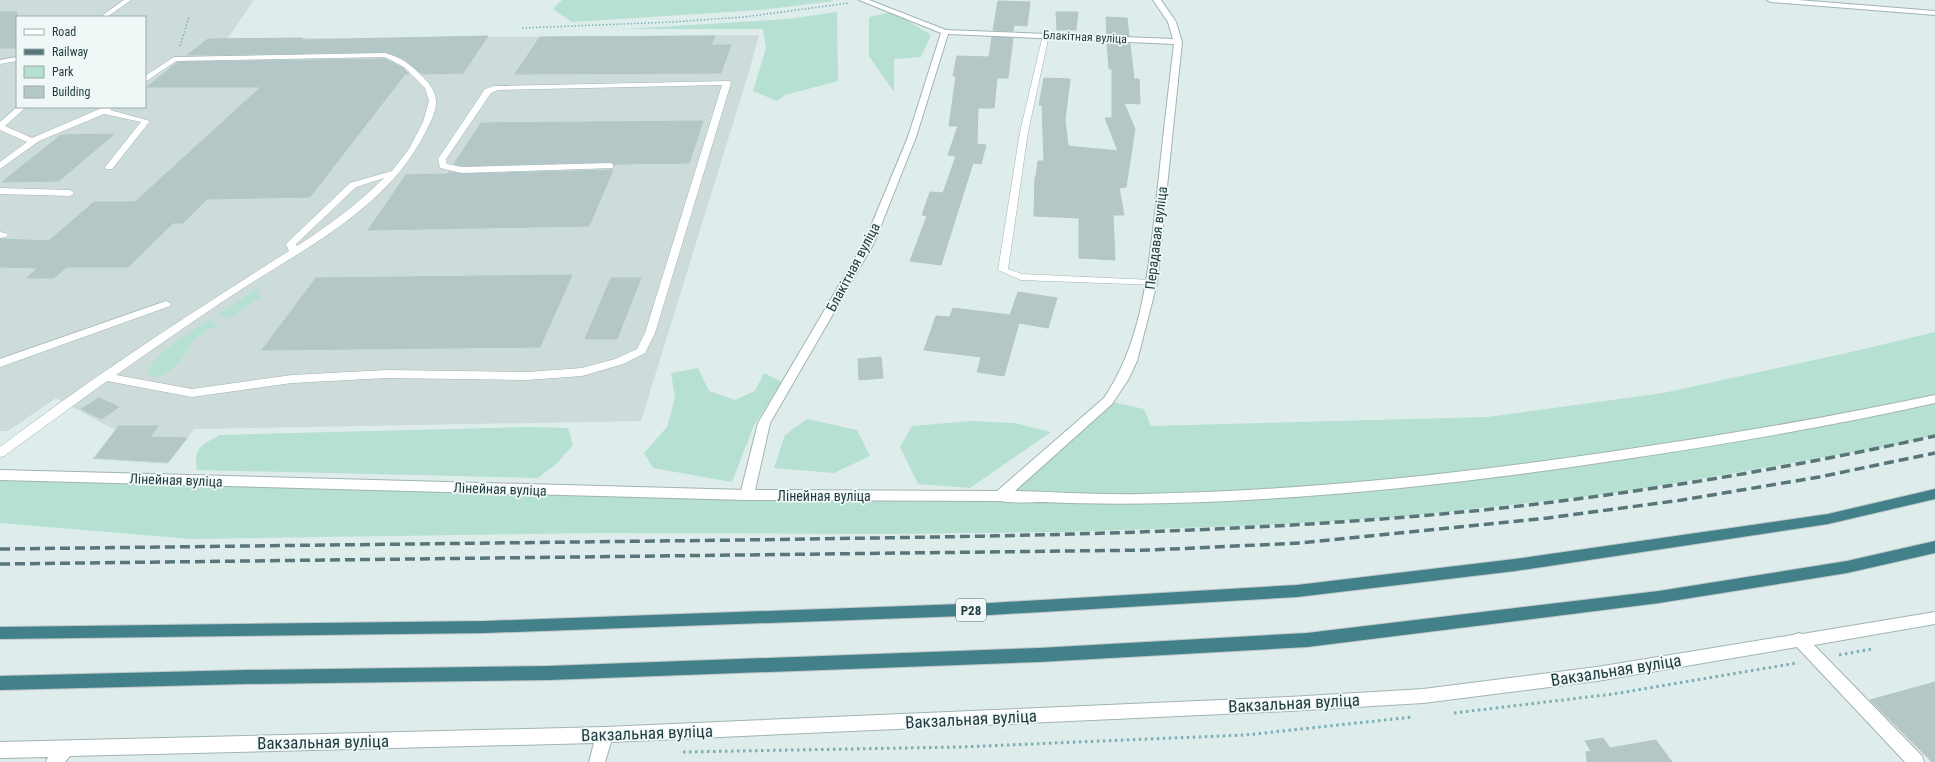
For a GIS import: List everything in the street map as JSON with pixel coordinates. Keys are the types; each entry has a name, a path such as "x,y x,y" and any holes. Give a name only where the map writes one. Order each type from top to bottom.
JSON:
{"highway":[{"name":"Р28","path":"0,633 500,626 990,609 1297,590 1515,565 1828,519 1935,494"},
{"path":"0,683 246,677 549,673 1039,655 1307,640 1659,597 1847,567 1935,547"}],"street":[{"name":"Блакітная вуліца","path":"864,0 945,32 1046,35 1178,42"},
{"name":"Перадавая вуліца","path":"1001,496 1108,401 1122,380 1131,361 1152,283 1178,42 1172,22 1157,0"},
{"path":"1771,0 1935,13"},
{"name":"Блакітная вуліца","path":"747,496 764,423 869,243 912,137 945,32"},
{"name":"Лінейная вуліца","path":"0,475 747,496 1001,496 1142,499 1268,494 1420,482 1554,466 1718,441 1935,399"},
{"name":"Вакзальная вуліца","path":"0,750 605,735 1289,704 1423,696 1597,674 1799,639 1935,618"},
{"path":"1799,639 1916,762"},
{"path":"596,762 605,735"},
{"path":"54,762 65,748"}],"lane":[{"path":"104,16 128,0"},
{"path":"1046,35 1024,132 1003,270 1021,276 1152,283"},
{"path":"0,453 39,423 228,293 295,253 371,196 395,172 420,140 433,108 434,96 430,87 397,57 385,55 174,59 146,79"},
{"path":"0,62 16,59"},
{"path":"105,377 192,393 292,379 386,374 527,376 582,372 618,362 641,351 650,333 727,83 497,88 488,90 442,159 443,166 462,170 610,166"},
{"path":"21,108 0,127 34,141"},
{"path":"0,166 34,141 106,109 146,121 109,167"},
{"path":"295,253 291,244 353,185 395,172"},
{"path":"0,191 70,193"},
{"path":"0,363 166,304"}],"path":[{"path":"522,28 673,22 744,17 850,3"},
{"path":"174,59 183,39 189,17"}],"shaded area":[{"path":"0,0 254,0 227,39 759,35 641,421 194,429 168,464 92,459 115,430 56,398 8,431 0,431"}],"green space":[{"path":"562,0 834,1 759,10 572,22 553,9"},
{"path":"837,12 838,81 785,95 777,101 753,91 766,48 763,29 625,29 788,19"},
{"path":"893,12 931,35 921,57 894,59 894,92 869,56 869,17"},
{"path":"265,283 257,294 261,297 229,318 219,314"},
{"path":"210,320 218,325 195,339 171,370 155,377 151,376 147,372 158,357 174,343"},
{"path":"1935,332 1935,435 1896,445 1617,493 1401,517 1264,525 1064,532 884,534 598,533 192,539 0,523 0,475 1001,496 1108,401 1144,409 1151,426 1487,417 1663,393"},
{"path":"698,368 709,391 735,400 755,391 764,373 782,382 754,425 732,482 653,468 644,453 667,427 675,398 671,373"},
{"path":"807,419 857,430 870,456 834,473 774,468 785,435"},
{"path":"971,421 1014,423 1051,432 970,488 918,484 900,447 912,426"},
{"path":"529,427 568,428 573,445 557,463 538,478 197,470 196,462 196,456 200,448 208,441 220,435"}],"building":[{"path":"998,1 1030,2 1027,26 1014,25 1013,31 993,30"},
{"path":"0,12 17,12 16,48 0,48"},
{"path":"1056,12 1078,12 1076,30 1057,30"},
{"path":"1106,17 1127,18 1129,36 1107,35"},
{"path":"488,36 463,73 422,74 402,58 385,52 187,55 208,39 303,38 301,40"},
{"path":"715,36 711,45 731,45 721,73 515,74 540,37"},
{"path":"992,37 1013,38 1008,78 997,78 994,108 978,108 977,144 986,145 981,164 973,163 941,265 910,261 927,216 922,215 930,192 943,193 956,156 948,155 958,126 949,126 956,76 953,76 957,56 989,57"},
{"path":"1107,43 1130,44 1134,79 1139,79 1140,104 1124,103 1135,129 1126,187 1119,188 1124,215 1113,215 1115,260 1079,258 1079,218 1034,216 1035,177 1038,161 1044,161 1042,105 1039,105 1044,78 1070,79 1065,120 1068,146 1118,151 1105,118 1112,118 1112,69 1109,69"},
{"path":"385,59 403,68 409,74 405,74 310,197 207,199 183,223 173,223 128,267 66,267 54,278 27,278 38,268 0,267 0,239 49,241 94,202 135,202 261,87 147,87 178,62"},
{"path":"703,121 689,163 616,164 614,166 614,163 610,162 462,166 454,164 481,123"},
{"path":"114,134 59,181 2,182 61,135"},
{"path":"613,170 589,226 368,230 406,175 447,174 449,172 462,174"},
{"path":"572,275 540,347 262,350 316,278"},
{"path":"611,278 641,278 617,339 585,339"},
{"path":"1018,292 1057,298 1048,328 1019,323 1004,376 977,372 981,357 924,350 936,316 950,317 953,308 1010,315"},
{"path":"881,357 883,378 859,380 858,359"},
{"path":"99,398 119,407 101,419 81,409"},
{"path":"119,426 158,426 150,437 187,438 168,462 95,458"},
{"path":"1935,682 1935,762 1932,762 1870,700"},
{"path":"1603,738 1610,748 1656,740 1672,762 1587,762 1586,752 1591,751 1585,741"}],"railway":[{"path":"0,549 927,537 1112,533 1298,525 1540,504 1766,470 1935,436"},
{"path":"0,564 1151,550 1300,543 1548,518 1682,500 1819,477 1935,453"}]}
